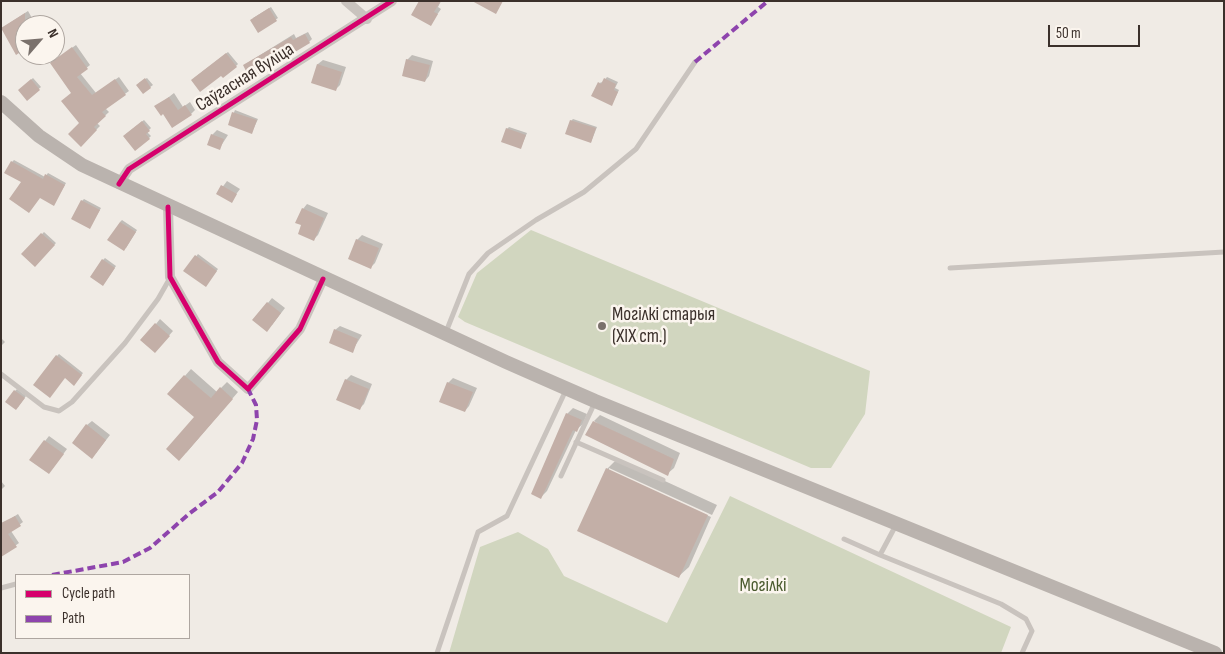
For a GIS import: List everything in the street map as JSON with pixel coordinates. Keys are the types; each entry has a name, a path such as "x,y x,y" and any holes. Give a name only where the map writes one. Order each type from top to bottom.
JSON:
{"main road":[{"path":"1,102 59,151 119,184 445,335 595,401 1216,653"}],"street":[{"path":"346,1 366,19"},
{"name":"Саўгасная вуліца","path":"119,184 129,169 392,1"},
{"path":"168,207 170,277 218,362 248,389 300,328 323,278"}],"lane":[{"path":"445,335 469,274 488,253 536,220 584,192 636,149 695,62"},
{"path":"950,268 1224,252"},
{"path":"1,374 44,407 59,411 72,402 125,343 158,299 170,277"},
{"path":"437,653 478,532 506,516 566,389"},
{"path":"561,476 595,401"},
{"path":"576,442 663,480"},
{"path":"880,555 897,523"},
{"path":"844,539 1001,604 1026,619 1032,631 1022,653"},
{"path":"1,588 15,584"}],"green space":[{"path":"531,230 870,371 865,414 831,468 811,468 465,322 458,317 477,273"},
{"name":"Могілкі","path":"730,496 1011,627 1001,653 449,653 480,547 518,532 548,549 564,576 667,623"}],"building":[{"path":"419,1 441,1 434,12 438,14 431,26 411,15"},
{"path":"472,1 503,1 496,14"},
{"path":"269,8 277,21 258,33 250,20"},
{"path":"15,19 15,53 1,28"},
{"path":"305,34 310,43 250,79 243,65 291,37 293,40"},
{"path":"72,47 88,69 77,77 92,95 115,79 126,95 102,112 106,116 94,127 97,130 81,147 68,134 79,123 61,101 71,93 51,65 65,65 65,52"},
{"path":"226,53 237,67 223,78 221,76 200,92 191,80"},
{"path":"406,59 430,65 425,82 402,76"},
{"path":"317,64 342,72 336,91 311,83"},
{"path":"145,78 151,88 143,94 136,85"},
{"path":"604,78 616,84 614,90 618,92 612,106 591,96 598,82 601,84"},
{"path":"31,79 40,90 27,101 18,90"},
{"path":"169,97 178,110 185,105 192,115 172,128 163,114 161,116 154,106"},
{"path":"232,112 257,120 252,134 228,125"},
{"path":"570,120 596,128 591,143 565,134"},
{"path":"142,121 150,131 146,134 150,139 135,151 123,136"},
{"path":"506,128 526,135 521,149 501,142"},
{"path":"211,134 224,139 220,150 207,145"},
{"path":"11,161 43,179 45,174 65,185 54,206 40,198 29,213 9,199 21,182 4,173"},
{"path":"221,185 237,194 232,203 216,194"},
{"path":"81,200 100,210 90,229 71,219"},
{"path":"302,208 324,218 314,241 298,234 301,225 295,223"},
{"path":"120,222 136,232 124,251 107,240"},
{"path":"41,233 55,245 35,267 21,254"},
{"path":"356,239 379,248 371,269 348,259"},
{"path":"195,255 217,271 206,287 183,271"},
{"path":"102,259 115,268 103,286 90,277"},
{"path":"267,302 281,313 267,332 252,320"},
{"path":"155,323 170,336 155,353 140,340"},
{"path":"334,329 358,339 353,353 329,343"},
{"path":"56,355 82,375 74,386 65,378 50,398 33,385"},
{"path":"184,375 211,398 220,387 233,399 179,461 166,449 194,417 167,394"},
{"path":"345,379 369,389 360,410 336,400"},
{"path":"447,382 473,392 465,412 439,402"},
{"path":"14,390 25,398 16,410 5,402"},
{"path":"566,413 582,420 577,432 573,430 541,499 531,494"},
{"path":"593,421 674,459 668,476 585,435"},
{"path":"86,424 106,440 92,459 72,443"},
{"path":"44,440 64,454 49,474 29,460"},
{"path":"606,468 708,515 679,578 577,531"},
{"path":"15,516 21,526 8,534 17,547 1,557 1,523"}],"marked path":[{"path":"695,62 768,1"},
{"path":"57,574 123,562 150,548 190,513 218,492 242,463 253,439 257,420 256,405 248,389"}],"cycle path":[{"path":"119,184 129,169 392,1"},
{"path":"168,207 170,277 218,362 248,389 300,329 323,279"}],"place":[{"name":"Могілкі старыя (XIX ст.)","path":"602,326"}]}
